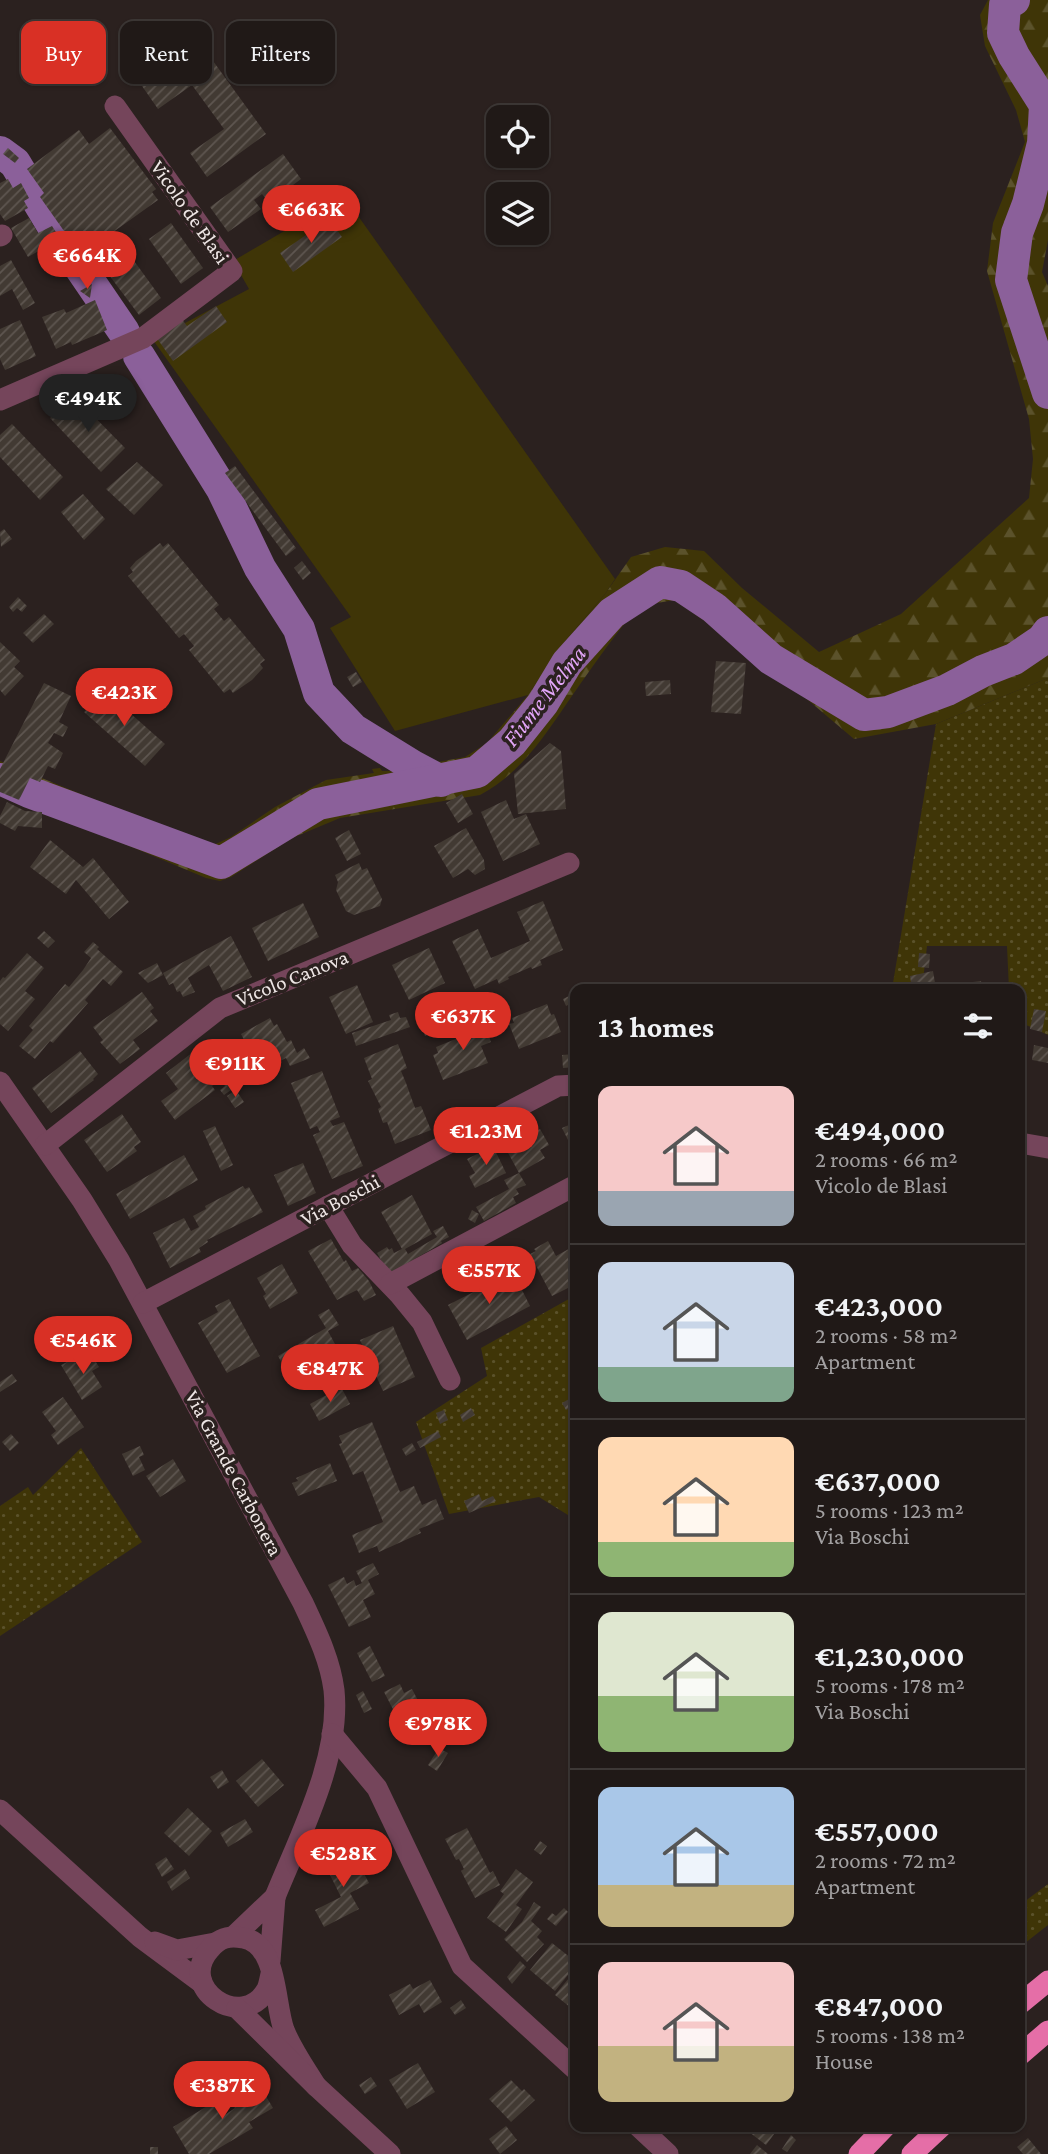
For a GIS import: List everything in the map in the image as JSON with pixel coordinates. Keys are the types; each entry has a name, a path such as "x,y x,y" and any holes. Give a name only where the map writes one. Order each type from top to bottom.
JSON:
{"highway":[{"path":"1025,2000 1048,1981"},
{"path":"1025,2051 1048,2031"},
{"path":"859,2154 880,2132"},
{"path":"912,2154 936,2132"}],"street":[{"name":"Vicolo de Blasi","path":"0,400 143,338 232,271 115,106"},
{"name":"Vicolo Canova","path":"45,1145 220,1008 569,863"},
{"name":"Via Grande Carbonera","path":"0,1082 82,1200 143,1303 303,1603 326,1652 334,1690 332,1734 317,1790 275,1897 270,1967"},
{"name":"Via Boschi","path":"143,1303 558,1086 570,1085"},
{"path":"1025,1144 1048,1148"},
{"path":"390,1284 570,1188"},
{"path":"328,1206 352,1245 422,1322 450,1380"},
{"path":"332,1734 377,1788 462,1966 570,2065"},
{"path":"0,1810 140,1937 202,1983"},
{"name":"Via Grande Carbonera","path":"225,1939 275,1897"},
{"path":"140,1937 177,1950 225,1939 249,1939 260,1945 270,1967 285,2033 316,2086"},
{"path":"225,1939 205,1955 200,1971 206,1991 219,2003 237,2008 390,2154"},
{"path":"237,2008 254,2003 267,1990 270,1967"},
{"path":"644,2132 668,2154"}],"green space":[{"path":"988,0 1048,0 1048,240 1042,272 1048,286 1048,678 936,724 854,739 763,662 675,600 639,606 533,750 509,775 480,795 340,818 292,838 231,877 220,881 206,878 0,792 0,761 142,819 195,844 209,847 231,837 275,807 326,780 374,773 372,769 389,771 465,757 487,743 528,695 566,640 605,594 631,557 665,547 704,551 742,588 819,652 901,614 1029,498 1033,459 1029,419 987,271 993,223 1025,142 1016,110 985,46 980,15"},
{"path":"344,196 615,579 566,640 528,695 395,731 330,628 351,617 153,340 249,289 233,261"},
{"path":"1048,678 1048,1035 1025,1024 1025,984 1009,984 1007,946 927,946 923,984 893,984 936,724"},
{"path":"570,1298 570,1516 539,1497 449,1514 416,1422 487,1376 481,1348"},
{"path":"81,1448 142,1542 0,1636 0,1506 28,1487 33,1495"},
{"path":"1048,1884 1048,1925 1025,1943 1025,1901"}],"building":[{"path":"212,60 226,79 226,84 230,84 266,134 207,177 190,153 224,129 192,85 158,109 142,86 212,84"},
{"path":"110,128 156,189 152,192 158,200 81,255 40,197 44,193 27,169 79,130 89,144"},
{"path":"8,148 19,158 15,163 3,154"},
{"path":"283,154 301,179 269,203 262,194 254,200 261,209 228,232 210,207"},
{"path":"8,179 13,188 21,183 29,198 24,201 28,208 5,221 0,214 0,183"},
{"path":"29,218 38,233 52,226 60,238 51,243 55,250 48,254 44,248 28,257 11,228"},
{"path":"329,219 342,237 293,272 280,253"},
{"path":"171,223 203,268 181,284 149,239"},
{"path":"129,254 161,298 139,315 106,271"},
{"path":"11,260 35,303 23,310 12,289 0,296 0,266"},
{"path":"92,284 90,298 80,291"},
{"path":"95,300 107,330 56,349 42,317 64,309 66,313"},
{"path":"216,306 227,322 173,361 156,337 181,318 187,326"},
{"path":"20,320 36,356 5,370 0,359 0,329"},
{"path":"74,396 125,448 101,472 50,418"},
{"path":"12,424 63,477 40,500 0,457 0,435"},
{"path":"137,462 163,485 134,515 106,489"},
{"path":"235,466 296,548 286,556 225,473"},
{"path":"83,494 105,519 84,540 61,512"},
{"path":"4,529 12,539 1,547 0,532"},
{"path":"160,543 163,547 168,543 219,605 214,609 224,621 229,617 265,660 260,664 263,668 252,680 233,693 230,689 224,693 189,650 194,646 184,634 179,638 128,576 133,572 130,568 136,561"},
{"path":"302,561 311,573 303,580 294,568"},
{"path":"18,597 27,606 22,612 17,608 13,612 9,607"},
{"path":"44,614 54,624 33,643 23,633"},
{"path":"0,642 20,661 14,667 24,676 5,696 0,690"},
{"path":"716,661 746,663 741,714 711,712"},
{"path":"356,672 362,682 353,687 347,677"},
{"path":"670,680 671,694 646,696 645,682"},
{"path":"44,683 71,696 59,722 68,727 63,737 54,733 48,743 63,753 55,769 48,766 40,782 30,778 19,800 0,792 0,769"},
{"path":"104,690 165,744 145,766 84,712"},
{"path":"550,743 561,751 566,809 518,814 514,774"},
{"path":"462,794 473,814 458,823 446,803"},
{"path":"506,800 514,819 526,814 540,844 503,861 481,812"},
{"path":"7,802 25,811 42,812 42,828 18,826 15,831 0,823 0,816"},
{"path":"466,828 484,860 485,869 475,875 468,869 453,878 434,846"},
{"path":"349,830 361,854 347,861 335,838"},
{"path":"50,840 83,867 93,858 129,902 109,919 76,880 66,894 30,867"},
{"path":"359,863 362,870 367,868 382,899 380,906 354,915 346,911 336,890 338,882 335,875"},
{"path":"543,901 563,950 540,960 542,965 508,977 509,979 499,984 497,979 475,989 452,941 478,929 491,958 530,941 517,912"},
{"path":"303,903 319,937 268,961 252,928"},
{"path":"44,931 55,941 48,948 37,938"},
{"path":"231,936 252,977 223,991 209,965 188,978 195,992 183,997 173,983 169,985 163,973"},
{"path":"93,942 99,947 97,949 123,972 111,986 103,979 85,1000 88,1003 35,1059 19,1046 33,1030 29,1026 65,984 69,987 83,970 91,958 84,952"},
{"path":"429,948 445,983 409,1000 392,965"},
{"path":"27,953 44,968 25,991 35,999 8,1031 0,1024 0,981"},
{"path":"919,953 930,954 929,968 918,967"},
{"path":"157,963 163,975 148,983 138,973"},
{"path":"933,971 935,984 911,984 910,976"},
{"path":"981,981 981,984 957,984"},
{"path":"357,985 373,1022 346,1034 329,997"},
{"path":"142,992 154,1008 150,1011 158,1021 133,1040 140,1049 120,1064 100,1042 103,1040 93,1027"},
{"path":"570,996 570,1004 566,1006 563,999"},
{"path":"547,1004 561,1032 519,1049 509,1024 514,1023 512,1018"},
{"path":"1034,1009 1046,1011 1042,1032 1030,1029"},
{"path":"398,1012 400,1018 406,1017 410,1027 356,1046 352,1033 391,1020 389,1015"},
{"path":"270,1018 274,1026 277,1024 287,1042 291,1040 297,1053 304,1048 310,1058 290,1066 286,1058 278,1062 274,1054 256,1063 241,1034"},
{"path":"483,1019 491,1042 481,1046 488,1063 443,1080 433,1055 438,1053 436,1047 473,1032 469,1024"},
{"path":"430,1022 434,1033 425,1036 422,1024"},
{"path":"398,1044 407,1068 401,1071 415,1108 421,1106 431,1130 395,1144 387,1122 383,1123 378,1109 381,1107 368,1081 372,1079 364,1058"},
{"path":"1034,1045 1048,1048 1048,1063 1032,1060"},
{"path":"80,1051 98,1074 51,1113 32,1088"},
{"path":"193,1052 216,1083 212,1086 215,1090 175,1120 161,1101 178,1089 166,1073"},
{"path":"570,1054 570,1067 563,1068 562,1055"},
{"path":"225,1069 238,1085 224,1095 220,1090 225,1086 216,1076"},
{"path":"322,1071 340,1117 330,1121 333,1126 344,1122 363,1166 332,1179 313,1135 320,1132 317,1126 310,1129 291,1083"},
{"path":"236,1090 244,1102 235,1108 227,1096"},
{"path":"122,1114 141,1142 134,1147 137,1151 107,1172 84,1140"},
{"path":"570,1125 570,1144 562,1128"},
{"path":"215,1126 233,1165 221,1171 203,1131"},
{"path":"540,1129 549,1145 540,1150 545,1158 519,1173 507,1151"},
{"path":"493,1146 506,1173 475,1188 469,1176 475,1173 467,1159"},
{"path":"184,1155 198,1180 130,1219 116,1194"},
{"path":"303,1163 316,1193 288,1206 274,1175"},
{"path":"519,1173 526,1185 516,1189 519,1194 513,1197 516,1203 484,1221 476,1207 509,1189 504,1180"},
{"path":"243,1186 245,1189 249,1187 263,1212 207,1240 208,1242 199,1248 201,1252 170,1268 153,1233 184,1218 191,1231 199,1227 193,1216 206,1209 205,1206"},
{"path":"412,1195 432,1234 405,1249 408,1254 437,1237 433,1231 443,1226 449,1237 389,1274 377,1253 387,1247 389,1250 392,1248 394,1253 402,1249 381,1212"},
{"path":"472,1210 479,1214 475,1223 468,1219"},
{"path":"331,1239 344,1262 346,1260 352,1271 358,1268 376,1295 364,1301 357,1290 337,1300 308,1251"},
{"path":"548,1241 556,1256 570,1248 570,1287 552,1296 530,1254 536,1251 534,1249"},
{"path":"282,1264 298,1293 270,1309 263,1296 266,1294 257,1278"},
{"path":"513,1272 530,1306 467,1340 448,1305"},
{"path":"229,1299 260,1356 227,1373 198,1323 218,1312 215,1306"},
{"path":"329,1309 339,1325 328,1331 343,1359 295,1386 278,1356 326,1328 318,1315"},
{"path":"393,1326 415,1377 383,1391 360,1340"},
{"path":"91,1354 99,1367 92,1371 102,1387 82,1400 61,1365 73,1359 76,1363"},
{"path":"12,1374 17,1381 0,1392 0,1382"},
{"path":"341,1387 350,1404 319,1421 310,1404"},
{"path":"63,1397 84,1427 58,1445 51,1435 56,1431 42,1412"},
{"path":"570,1399 570,1408 566,1410 562,1403"},
{"path":"471,1408 475,1415 463,1422 460,1415"},
{"path":"444,1410 448,1420 440,1424 436,1413"},
{"path":"372,1422 400,1492 414,1486 422,1505 436,1499 444,1519 419,1529 421,1533 379,1552 377,1546 359,1553 352,1535 383,1522 363,1471 353,1475 339,1444 342,1443 339,1436"},
{"path":"438,1431 441,1437 420,1448 417,1442"},
{"path":"11,1434 19,1443 10,1451 2,1442"},
{"path":"412,1443 416,1450 406,1456 402,1449"},
{"path":"140,1446 144,1455 139,1457 145,1470 133,1476 122,1454"},
{"path":"173,1459 186,1481 160,1497 146,1476"},
{"path":"330,1463 337,1481 298,1496 292,1483 298,1481 296,1478"},
{"path":"479,1494 482,1501 493,1496 496,1501 469,1513 464,1501"},
{"path":"373,1563 379,1574 368,1580 375,1594 363,1600 371,1617 349,1627 328,1585 344,1577 347,1584 354,1580 356,1586 362,1583 356,1571"},
{"path":"370,1646 385,1676 372,1682 357,1653"},
{"path":"400,1684 404,1693 412,1689 428,1720 435,1717 443,1733 434,1738 432,1734 411,1744 384,1692"},
{"path":"363,1691 372,1709 364,1713 356,1695"},
{"path":"439,1748 448,1753 437,1771 428,1765"},
{"path":"262,1759 284,1785 258,1807 236,1781"},
{"path":"222,1770 229,1782 218,1789 210,1777"},
{"path":"188,1808 212,1831 189,1856 164,1833"},
{"path":"245,1819 253,1832 228,1847 220,1833"},
{"path":"467,1828 490,1873 493,1871 500,1885 475,1898 461,1871 464,1869 459,1859 456,1860 445,1839"},
{"path":"540,1841 547,1846 541,1855 534,1850"},
{"path":"381,1843 388,1856 379,1860 372,1847"},
{"path":"353,1853 369,1883 350,1893 359,1909 324,1927 315,1910 341,1897 326,1867"},
{"path":"166,1857 174,1869 162,1877 155,1864"},
{"path":"185,1869 190,1878 172,1891 167,1882"},
{"path":"516,1869 533,1882 516,1905 522,1909 506,1932 487,1918 504,1894 500,1891"},
{"path":"534,1902 541,1907 531,1921 542,1931 537,1937 544,1944 527,1962 504,1939 522,1922"},
{"path":"564,1908 568,1912 556,1926 547,1919 552,1913 556,1916"},
{"path":"552,1943 570,1957 570,1972 555,1991 530,1970"},
{"path":"520,1961 526,1967 512,1984 507,1977"},
{"path":"570,1977 570,2007 555,1995"},
{"path":"430,1980 442,2002 424,2013 419,2004 399,2015 389,1995 410,1984 413,1989"},
{"path":"461,2000 466,2008 455,2015 450,2008"},
{"path":"418,2063 435,2092 407,2109 389,2080"},
{"path":"371,2077 377,2086 365,2094 359,2085"},
{"path":"511,2080 535,2100 511,2122 489,2099"},
{"path":"252,2081 261,2095 264,2093 273,2108 249,2122 253,2128 209,2154 189,2154 173,2127 217,2100 226,2114 235,2108 228,2095"},
{"path":"506,2126 517,2140 500,2154 489,2139"},
{"path":"749,2132 776,2132 766,2145"},
{"path":"791,2135 796,2140 787,2152 782,2149"},
{"path":"1028,2138 1041,2154 1023,2154 1017,2147"},
{"path":"757,2145 768,2154 750,2154"},
{"path":"150,2147 158,2147 158,2154 150,2154"}],"waterway":[{"name":"Fiume Melma","path":"1014,0 1005,5 1003,33 1045,105 1043,143 1028,204 1017,233 1011,280 1048,393"},
{"path":"0,152 15,163 60,238 124,332"},
{"path":"139,356 222,489 260,568 299,629 319,693 353,729 441,781"},
{"name":"Fiume Melma","path":"0,779 221,863 318,804 477,772 512,742 543,703 567,663 612,613 660,582 681,586 714,608 771,659 864,715 888,712 947,690 983,671 1014,659 1042,640 1048,632"}]}
